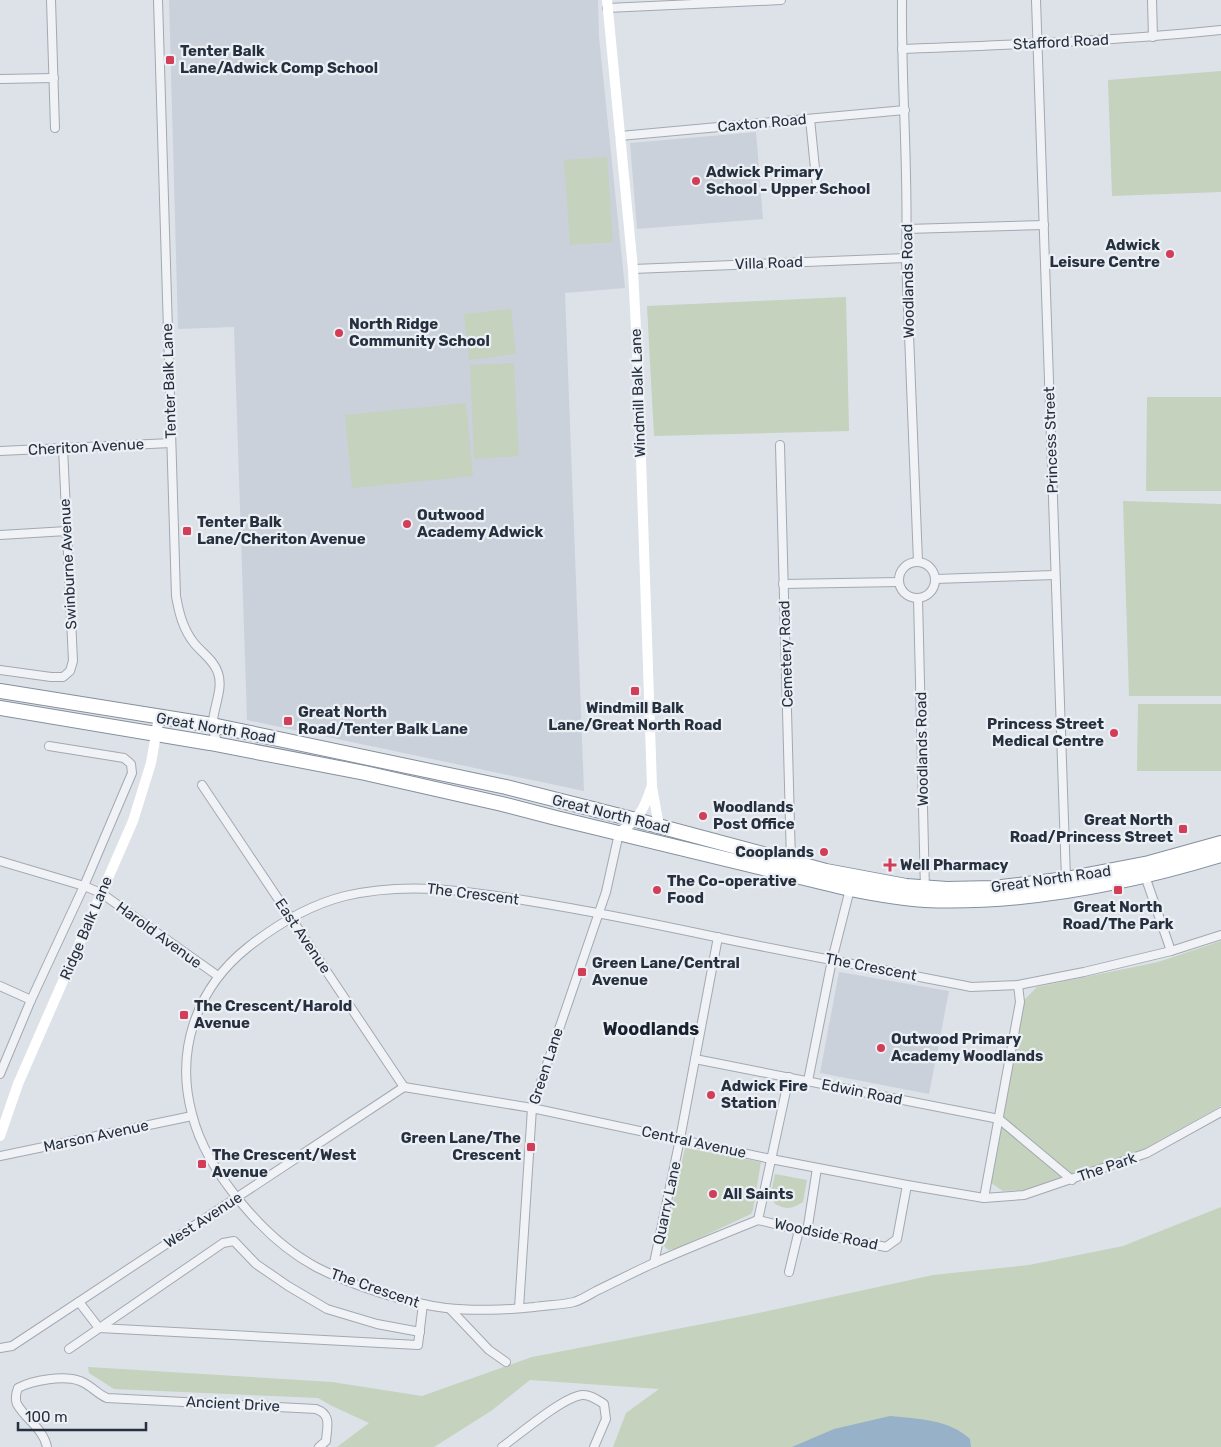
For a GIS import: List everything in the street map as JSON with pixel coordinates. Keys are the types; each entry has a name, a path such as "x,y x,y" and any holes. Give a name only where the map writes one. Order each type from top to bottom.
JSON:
{"highway":[{"name":"Great North Road","path":"0,691 212,726 506,787 791,862 925,894 986,900 1028,896 1108,884 1221,856"},
{"name":"Great North Road","path":"0,708 196,740 365,772 850,889 895,898 947,889 993,888 1066,879 1149,863 1221,843"}],"street":[{"path":"51,0 55,128"},
{"name":"Tenter Balk Lane","path":"158,0 176,596 179,615 187,632 195,644 212,661 218,673 220,684 212,726"},
{"path":"607,4 781,0"},
{"name":"Woodlands Road","path":"902,0 906,258 918,562"},
{"name":"Princess Street","path":"1036,0 1066,879"},
{"path":"1152,0 1153,37"},
{"name":"Windmill Balk Lane","path":"607,4 633,269 652,786 659,826"},
{"name":"Stafford Road","path":"902,49 1038,44 1153,37 1221,30"},
{"path":"0,80 54,78"},
{"name":"Caxton Road","path":"620,136 905,110"},
{"path":"810,119 817,188"},
{"path":"907,229 1044,225"},
{"name":"Villa Road","path":"633,269 906,258"},
{"name":"Cheriton Avenue","path":"0,451 171,443"},
{"name":"Cemetery Road","path":"780,445 791,862"},
{"name":"Swinburne Avenue","path":"0,670 63,677 70,671 73,661 63,448"},
{"path":"0,535 67,531"},
{"path":"918,562 928,565 933,570 935,579 934,588 930,593 918,598 907,595 899,582 904,567 918,562"},
{"path":"935,579 1055,576"},
{"path":"783,584 899,582"},
{"name":"Woodlands Road","path":"918,598 925,894"},
{"name":"Ridge Balk Lane","path":"0,1136 2,1121 140,802 151,762 159,717"},
{"path":"196,740 212,726 215,738 221,745"},
{"name":"Ridge Balk Lane","path":"0,1074 132,773 131,764 124,758 49,746"},
{"name":"East Avenue","path":"202,785 404,1086"},
{"name":"Windmill Balk Lane","path":"636,820 644,807 652,786"},
{"path":"619,833 636,820"},
{"name":"Green Lane","path":"519,1308 532,1108 606,892 619,833"},
{"name":"Harold Avenue","path":"0,861 84,886 101,893 218,976"},
{"path":"1145,876 1171,951"},
{"name":"The Crescent","path":"758,1220 654,1263 574,1302 519,1308 450,1309 423,1304 354,1284 314,1266 286,1247 257,1222 222,1177 203,1144 192,1116 186,1067 188,1041 198,1013 218,976 237,956 264,934 319,904 347,896 381,890 416,888 461,890 599,912 971,988 1018,985"},
{"path":"808,1081 832,960 850,889"},
{"path":"984,1198 1020,1002 1018,985 1084,972 1171,951 1221,935"},
{"name":"Quarry Lane","path":"654,1263 680,1140 718,937"},
{"path":"0,986 31,1000"},
{"name":"Edwin Road","path":"695,1059 999,1119"},
{"path":"758,1220 789,1077"},
{"name":"Central Avenue","path":"404,1086 532,1108 907,1186 984,1198"},
{"name":"West Avenue","path":"0,1348 12,1346 80,1302 404,1086"},
{"name":"The Park","path":"984,1198 1024,1195 1147,1153 1221,1112"},
{"name":"Marson Avenue","path":"0,1156 192,1116"},
{"path":"999,1119 1072,1180"},
{"path":"789,1272 803,1231 817,1168"},
{"name":"Woodside Road","path":"758,1220 886,1247 897,1239 907,1186"},
{"path":"69,1349 224,1243 234,1241 256,1264 327,1310 377,1324 420,1332"},
{"path":"80,1302 99,1328"},
{"path":"99,1328 418,1345 423,1304"},
{"path":"450,1309 489,1350 506,1362"},
{"name":"Ancient Drive","path":"47,1447 41,1432 16,1402 18,1388 34,1381 79,1380 91,1386 98,1394 107,1398 316,1409 323,1412 328,1420 326,1441 319,1447"},
{"path":"502,1447 564,1402 583,1395 596,1398 604,1404 606,1419 594,1447"}],"shaded area":[{"name":"Outwood Academy Adwick","path":"169,0 598,0 599,37 625,288 565,293 584,791 247,720 234,327 178,329"},
{"name":"Adwick Primary School - Upper School","path":"756,132 763,219 637,229 630,143"},
{"name":"Outwood Primary Academy Woodlands","path":"839,972 949,991 929,1094 820,1073"}],"green space":[{"path":"1221,71 1221,192 1112,196 1108,80"},
{"path":"607,157 613,242 570,245 564,160"},
{"path":"846,297 849,431 654,436 647,306"},
{"path":"511,309 516,354 469,360 464,314"},
{"path":"514,363 519,456 474,459 470,365"},
{"path":"1147,397 1221,397 1221,491 1146,491"},
{"path":"466,403 473,476 352,488 345,415"},
{"path":"1123,501 1221,504 1221,696 1129,696"},
{"path":"1138,704 1221,704 1221,771 1137,771"},
{"path":"1221,941 1221,1106 1146,1148 1079,1174 1025,1190 1003,1191 991,1183 1025,999 1037,987 1158,962"},
{"path":"685,1148 761,1162 753,1210 751,1214 678,1248 668,1250 663,1245"},
{"path":"775,1174 807,1180 803,1202 789,1208 775,1204 771,1193"},
{"path":"1221,1207 1221,1447 613,1447 626,1413 659,1389 530,1380 491,1411 434,1447 337,1447 369,1423 318,1398 114,1389 89,1373 88,1367 332,1382 422,1396 532,1357 749,1315 933,1275 1029,1265 1123,1246"}],"water":[{"path":"890,1416 922,1419 953,1427 970,1439 971,1447 792,1447 834,1429"}],"place":[{"name":"Tenter Balk Lane/Adwick Comp School","path":"170,60"},
{"name":"Adwick Primary School - Upper School","path":"696,181"},
{"name":"Adwick Leisure Centre","path":"1170,254"},
{"name":"North Ridge Community School","path":"339,333"},
{"name":"Outwood Academy Adwick","path":"407,524"},
{"name":"Tenter Balk Lane/Cheriton Avenue","path":"187,531"},
{"name":"Windmill Balk Lane/Great North Road","path":"635,691"},
{"name":"Great North Road/Tenter Balk Lane","path":"288,721"},
{"name":"Princess Street Medical Centre","path":"1114,733"},
{"name":"Woodlands Post Office","path":"703,816"},
{"name":"Great North Road/Princess Street","path":"1183,829"},
{"name":"Cooplands","path":"824,852"},
{"name":"Well Pharmacy","path":"890,865"},
{"name":"The Co-operative Food","path":"657,890"},
{"name":"Great North Road/The Park","path":"1118,890"},
{"name":"Green Lane/Central Avenue","path":"582,972"},
{"name":"The Crescent/Harold Avenue","path":"184,1015"},
{"name":"Outwood Primary Academy Woodlands","path":"881,1048"},
{"name":"Adwick Fire Station","path":"711,1095"},
{"name":"Green Lane/The Crescent","path":"531,1147"},
{"name":"The Crescent/West Avenue","path":"202,1164"},
{"name":"All Saints","path":"713,1194"}],"district":[{"name":"Woodlands","path":"651,1029"}]}
